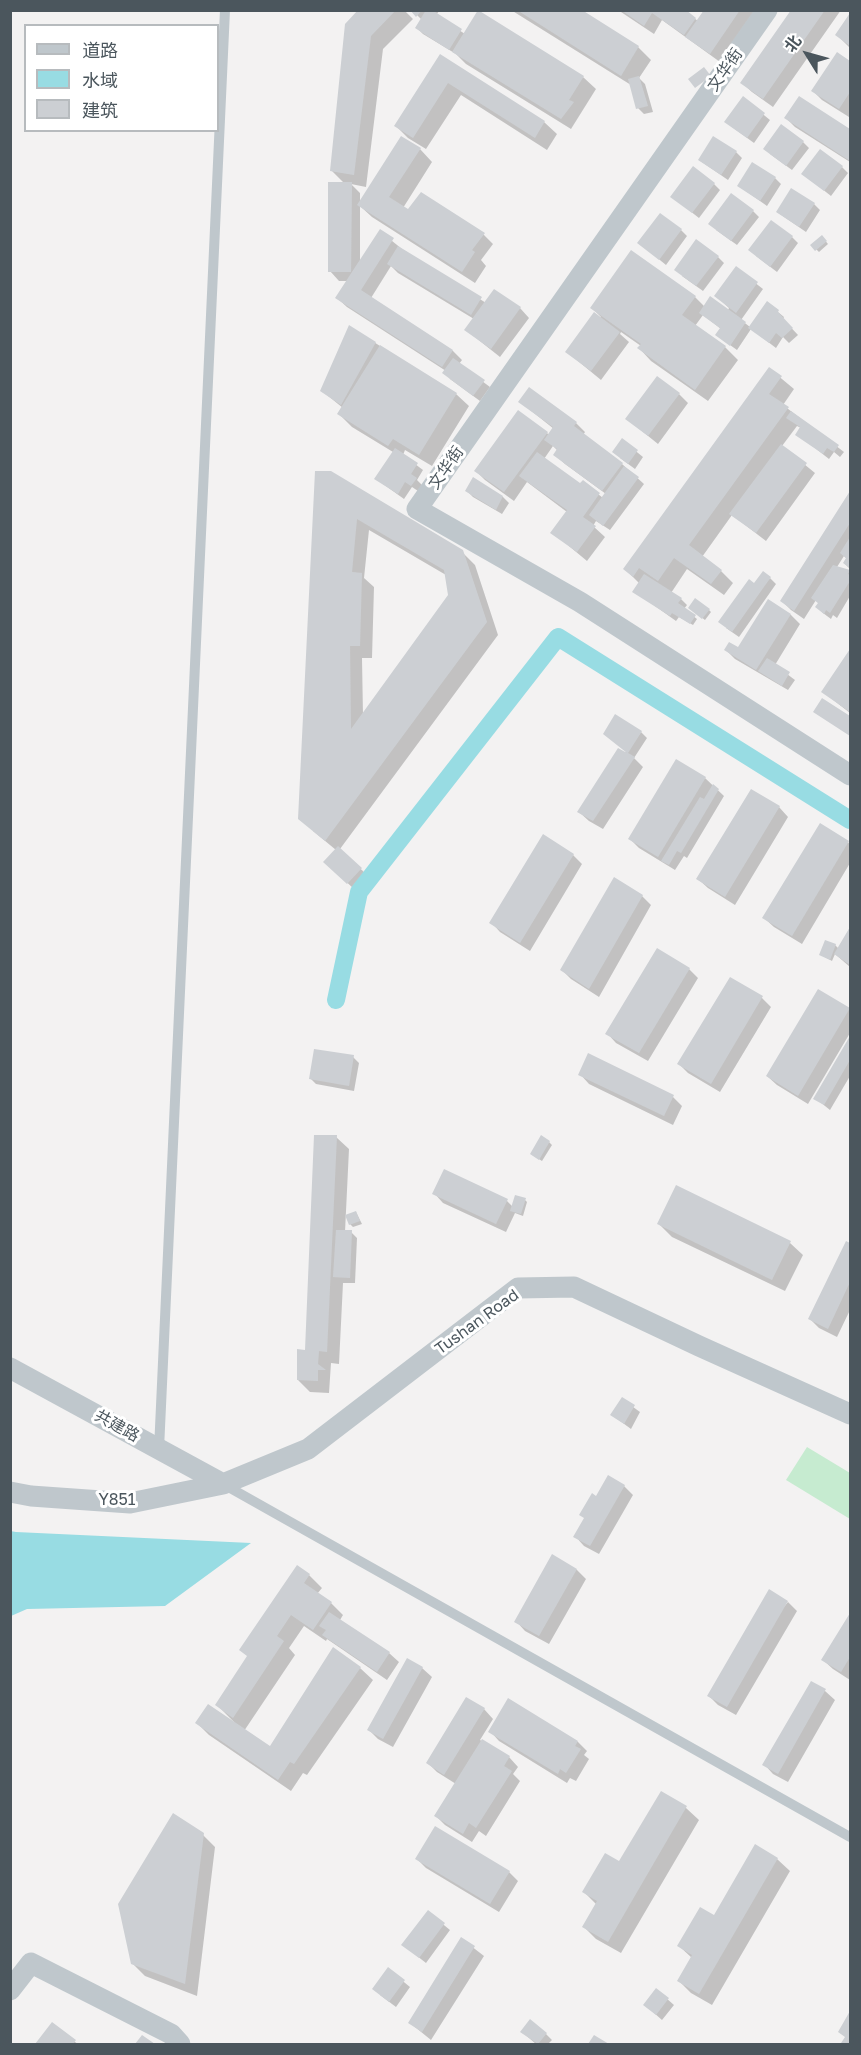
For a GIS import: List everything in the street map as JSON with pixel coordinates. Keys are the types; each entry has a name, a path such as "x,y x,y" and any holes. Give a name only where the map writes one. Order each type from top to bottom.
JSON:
{"street":[{"name":"文华街","path":"767,10 417,508 580,602 850,775"},
{"name":"Tushan Road","path":"223,1484 308,1449 518,1288 574,1287 850,1414"},
{"name":"共建路","path":"10,1368 223,1484"},
{"name":"Y851","path":"10,1492 31,1496 130,1503 223,1484"},
{"path":"10,1990 31,1963 171,2034 180,2044"}],"lane":[{"path":"159,1449 225,10"},
{"path":"223,1484 850,1837"}],"green space":[{"path":"807,1447 850,1473 850,1519 786,1480"}],"water":[{"path":"10,1531 251,1543 165,1606 27,1609 11,1616"}],"building":[{"path":"358,10 396,10 371,36 354,175 330,171 345,24"},
{"path":"410,10 422,10 416,17"},
{"path":"426,10 432,10 462,29 449,50 415,28"},
{"path":"478,10 584,76 569,100 574,102 561,119 452,52"},
{"path":"517,10 582,10 639,46 621,76"},
{"path":"621,10 686,10 696,18 684,35 652,13 644,26"},
{"path":"704,10 740,10 710,54 685,37"},
{"path":"791,10 825,10 763,99 740,83"},
{"path":"850,13 850,46 835,35"},
{"path":"837,52 850,61 850,92 839,109 811,91"},
{"path":"440,54 545,121 535,138 448,83 413,138 394,126"},
{"path":"704,67 711,76 695,88 688,79"},
{"path":"639,76 648,106 636,109 628,79"},
{"path":"743,96 765,113 747,138 724,122"},
{"path":"799,96 850,129 850,161 784,118"},
{"path":"781,124 804,141 786,166 763,149"},
{"path":"401,136 421,148 389,197 408,209 421,192 485,233 472,250 475,252 462,272 357,205"},
{"path":"713,136 737,151 721,175 698,160"},
{"path":"820,149 843,166 824,191 801,174"},
{"path":"752,162 776,177 760,201 737,186"},
{"path":"693,166 715,183 692,213 670,197"},
{"path":"328,182 352,182 351,272 328,272"},
{"path":"791,188 815,203 799,227 776,212"},
{"path":"731,193 754,210 731,241 708,224"},
{"path":"660,213 682,229 659,260 637,243"},
{"path":"771,220 793,236 770,267 748,250"},
{"path":"380,229 394,238 361,290 453,350 442,367 335,298"},
{"path":"822,235 827,241 815,251 810,245"},
{"path":"696,239 719,256 696,286 674,270"},
{"path":"398,246 482,297 471,315 387,264"},
{"path":"631,250 696,296 682,315 726,346 695,390 637,348 641,344 590,308"},
{"path":"736,266 758,282 736,313 714,296"},
{"path":"494,289 521,307 491,349 464,330"},
{"path":"710,296 746,322 730,346 715,335 720,328 699,313"},
{"path":"767,301 779,310 778,312 793,328 782,338 776,333 769,343 748,328"},
{"path":"594,312 620,332 591,371 565,352"},
{"path":"349,325 376,342 341,405 320,391"},
{"path":"380,345 457,393 419,455 393,439 388,446 337,414"},
{"path":"453,358 485,380 473,396 442,373"},
{"path":"769,367 782,376 769,394 789,407 689,545 722,570 711,584 674,558 658,581 639,568 633,577 623,569"},
{"path":"657,376 680,393 648,436 625,419"},
{"path":"529,387 577,422 574,426 623,463 602,491 553,455 557,449 544,440 553,427 518,402"},
{"path":"518,410 548,432 504,492 474,471"},
{"path":"791,411 839,445 834,452 827,448 823,454 795,435 800,427 786,418"},
{"path":"622,438 638,450 628,464 612,452"},
{"path":"781,444 807,463 756,533 729,514"},
{"path":"395,448 418,463 411,474 417,478 411,486 405,482 398,494 374,479"},
{"path":"537,452 580,483 583,480 600,493 583,517 596,526 577,552 550,533 567,510 519,476"},
{"path":"624,466 639,477 603,526 589,515"},
{"path":"315,471 331,471 463,550 487,622 325,841 298,819","holes":["357,519 444,570 448,595 351,729 350,646 360,646 362,573 352,572"]},
{"path":"473,477 503,496 496,510 465,491"},
{"path":"850,491 850,523 794,611 780,601"},
{"path":"850,537 850,568 843,563 846,558 840,553"},
{"path":"833,565 850,570 848,574 850,581 830,613 826,610 824,614 815,607 818,603 811,598"},
{"path":"763,571 771,577 732,632 718,622 749,579 754,583"},
{"path":"644,574 682,598 678,603 696,615 690,624 672,613 670,616 632,592"},
{"path":"695,598 710,609 702,619 688,608"},
{"path":"768,599 791,614 756,670 724,650 729,642 738,647"},
{"path":"850,649 850,712 821,692"},
{"path":"767,658 790,672 782,686 758,671"},
{"path":"822,698 850,716 850,736 813,712"},
{"path":"615,714 642,731 628,753 635,757 593,821 577,812 618,748 627,753 603,734"},
{"path":"676,759 706,777 658,857 628,839"},
{"path":"713,784 719,789 681,853 677,851 669,865 661,861 700,797 704,799"},
{"path":"751,789 780,806 725,897 696,879"},
{"path":"820,823 849,841 792,936 762,918"},
{"path":"543,834 574,854 520,943 489,923"},
{"path":"338,846 362,868 347,884 323,862"},
{"path":"614,877 643,895 589,989 560,970"},
{"path":"850,927 850,965 834,954"},
{"path":"825,940 836,944 830,960 819,955"},
{"path":"657,948 690,968 639,1053 605,1034"},
{"path":"730,977 763,996 711,1084 677,1064"},
{"path":"818,989 850,1008 798,1096 766,1076"},
{"path":"850,1036 850,1060 824,1105 813,1099"},
{"path":"314,1049 354,1055 349,1086 309,1079"},
{"path":"588,1053 674,1095 664,1116 578,1075"},
{"path":"314,1135 337,1135 327,1352 319,1351 318,1364 326,1370 318,1370 318,1381 297,1380 297,1349 305,1350"},
{"path":"541,1135 550,1141 539,1160 530,1154"},
{"path":"444,1169 508,1199 496,1224 432,1194"},
{"path":"676,1185 791,1241 772,1280 657,1224"},
{"path":"515,1195 526,1198 521,1214 510,1211"},
{"path":"356,1211 360,1221 349,1225 345,1215"},
{"path":"336,1230 352,1230 350,1278 333,1277"},
{"path":"846,1241 850,1243 850,1282 828,1329 808,1319"},
{"path":"622,1397 635,1405 624,1424 610,1415"},
{"path":"608,1475 625,1485 590,1546 573,1537 584,1518 579,1515 592,1493 596,1496"},
{"path":"552,1554 577,1569 539,1636 514,1622"},
{"path":"297,1565 310,1574 304,1583 332,1602 313,1630 291,1615 277,1636 284,1641 233,1718 215,1705 247,1656 239,1650"},
{"path":"769,1589 788,1601 727,1707 707,1696"},
{"path":"329,1612 390,1652 377,1672 322,1635 326,1630 319,1626"},
{"path":"850,1613 850,1657 841,1672 821,1660"},
{"path":"333,1647 361,1667 294,1764 290,1762 278,1780 195,1723 208,1704 270,1746"},
{"path":"407,1658 423,1667 383,1739 367,1730"},
{"path":"811,1681 826,1689 778,1774 762,1765"},
{"path":"466,1697 485,1708 444,1775 426,1763"},
{"path":"508,1698 578,1741 575,1746 581,1749 566,1773 560,1769 558,1774 488,1732"},
{"path":"482,1739 510,1756 504,1766 512,1771 476,1828 469,1823 463,1834 434,1816"},
{"path":"661,1791 687,1806 608,1942 582,1927 597,1901 582,1892 605,1853 619,1861"},
{"path":"173,1813 204,1833 185,1984 131,1964 118,1904"},
{"path":"435,1826 510,1871 490,1904 415,1859"},
{"path":"755,1844 778,1858 699,1994 677,1981 692,1955 677,1946 700,1907 714,1915"},
{"path":"428,1910 445,1923 419,1958 401,1945"},
{"path":"461,1937 475,1946 422,2032 408,2023"},
{"path":"388,1967 405,1980 389,2002 372,1989"},
{"path":"656,1988 669,1998 656,2015 643,2005"},
{"path":"850,2011 850,2044 844,2044 841,2043 845,2037 838,2032"},
{"path":"530,2019 547,2033 538,2044 520,2032"},
{"path":"52,2022 76,2040 73,2044 35,2044"},
{"path":"142,2035 155,2044 135,2044"},
{"path":"594,2035 609,2044 588,2044"}],"waterway":[{"path":"336,1000 359,892 558,637 850,820"}]}
